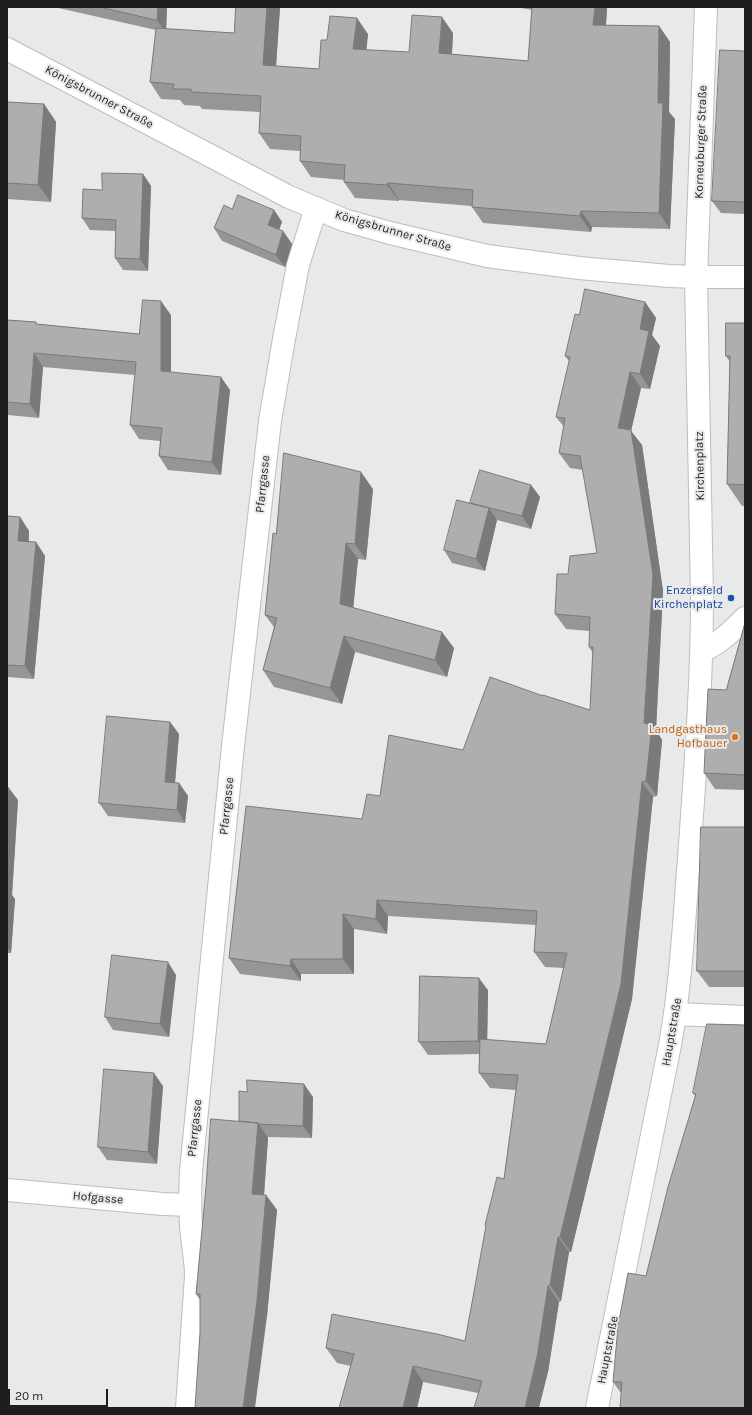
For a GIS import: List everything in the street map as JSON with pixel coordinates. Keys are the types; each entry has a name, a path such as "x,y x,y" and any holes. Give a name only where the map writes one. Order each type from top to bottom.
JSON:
{"street":[{"name":"Korneuburger Straße","path":"696,277 706,7"},
{"name":"Königsbrunner Straße","path":"7,49 289,197 344,220 390,233 487,256 579,268 696,277"},
{"name":"Pfarrgasse","path":"187,1408 196,1276 196,1262 191,1228 191,1171 232,754 270,421 298,265 316,208"},
{"path":"696,277 745,277"},
{"name":"Kirchenplatz","path":"696,277 702,651"},
{"path":"702,651 710,648 724,638 745,618"},
{"name":"Hauptstraße","path":"597,1408 676,1014 692,810 702,651"},
{"path":"676,1014 745,1017"},
{"name":"Hofgasse","path":"7,1190 163,1204 190,1205"}],"building":[{"path":"100,7 158,7 157,20"},
{"path":"236,7 267,7 263,65 319,69 321,40 327,40 330,16 357,18 353,49 409,52 412,15 442,17 439,53 528,61 532,7 595,7 593,25 659,26 658,103 663,103 659,213 581,211 580,216 472,207 473,190 388,183 387,185 344,182 345,165 300,161 301,136 259,133 261,96 191,92 191,89 173,89 174,84 150,82 156,28 234,33"},
{"path":"720,50 745,51 745,202 712,201"},
{"path":"7,102 44,104 38,185 7,183"},
{"path":"102,173 143,174 140,259 115,258 116,220 82,218 83,189 102,190"},
{"path":"238,195 274,210 268,225 283,231 276,255 214,228 224,205 232,209"},
{"path":"585,289 645,302 640,329 649,331 640,374 630,372 618,428 631,430 653,575 644,723 652,725 646,781 642,782 621,984 560,1237 558,1237 550,1285 548,1286 537,1357 525,1408 474,1408 482,1381 413,1366 403,1408 339,1408 354,1354 326,1348 332,1314 437,1334 465,1341 485,1225 497,1177 504,1179 518,1075 479,1073 480,1039 546,1044 567,953 534,952 537,911 377,900 376,919 343,914 343,959 291,959 290,966 229,958 246,806 362,819 367,794 380,796 389,735 463,750 490,677 543,696 590,710 593,647 589,647 590,617 555,614 557,574 568,574 570,556 597,553 580,456 559,453 565,418 556,417 570,357 565,356 575,314 579,315"},
{"path":"143,300 161,301 161,371 221,377 212,462 159,456 162,428 130,425 136,362 34,353 30,404 7,402 7,320 139,334"},
{"path":"726,323 745,323 745,485 727,484 730,356 726,356"},
{"path":"284,453 361,472 355,544 346,543 340,604 442,632 435,660 344,636 330,688 263,670 277,618 265,615 273,533 276,534"},
{"path":"480,470 531,485 522,516 470,503"},
{"path":"457,500 489,508 476,559 444,550"},
{"path":"7,516 20,517 18,541 36,542 25,666 7,665"},
{"path":"745,623 745,775 704,773 708,689 726,690"},
{"path":"107,716 170,722 165,782 179,783 177,810 99,803"},
{"path":"7,787 9,788 7,820"},
{"path":"701,827 745,827 745,971 697,971"},
{"path":"112,955 168,962 160,1024 105,1017"},
{"path":"420,976 479,978 478,1041 419,1042"},
{"path":"707,1024 745,1025 745,1408 620,1408 622,1382 613,1382 618,1326 628,1273 646,1276 668,1187 696,1094 693,1093"},
{"path":"104,1069 154,1073 148,1152 98,1147"},
{"path":"247,1080 304,1084 303,1126 259,1124 239,1121 239,1091 247,1092"},
{"path":"211,1119 258,1123 252,1194 266,1195 257,1301 243,1408 195,1408 200,1333 200,1294 196,1294"}],"place":[{"name":"Enzersfeld Kirchenplatz","path":"731,598"},
{"name":"Landgasthaus Hofbauer","path":"735,737"}]}
